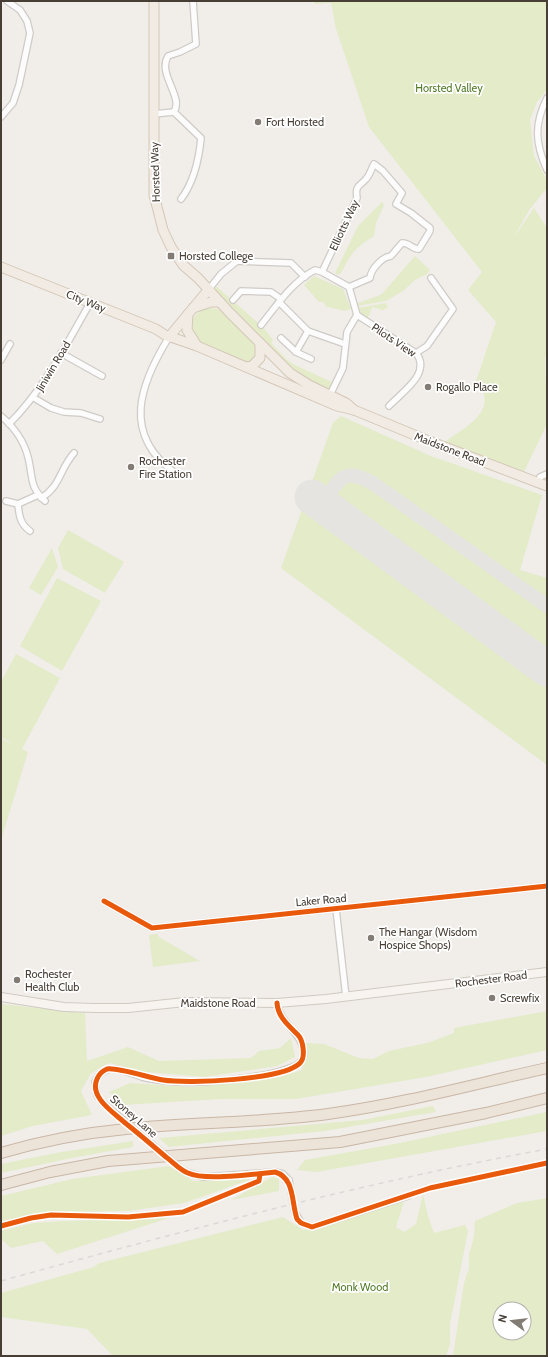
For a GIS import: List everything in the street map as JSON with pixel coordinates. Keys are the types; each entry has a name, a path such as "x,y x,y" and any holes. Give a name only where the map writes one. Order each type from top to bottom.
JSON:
{"highway":[{"path":"1,1153 50,1140 125,1129 280,1119 329,1114 418,1097 547,1068"},
{"path":"1,1185 50,1172 108,1161 340,1142 486,1113 547,1098"}],"main road":[{"name":"Horsted Way","path":"154,1 154,195 157,215 172,249 194,276 208,289"},
{"name":"City Way","path":"1,267 156,329 169,337"},
{"path":"194,276 199,290 186,330 197,346"},
{"path":"169,337 208,289"},
{"name":"Maidstone Road","path":"208,289 260,343 297,378 346,402 354,410"},
{"path":"192,308 211,302 220,302"},
{"path":"156,329 179,323"},
{"name":"Maidstone Road","path":"169,337 197,346 337,406 354,410 433,443 547,486"},
{"path":"247,367 252,366 260,358 260,343"},
{"name":"Rochester Road","path":"434,986 547,972"},
{"name":"Maidstone Road","path":"1,997 64,1007 128,1008 185,1002 277,1003 346,997 434,986"}],"street":[{"path":"1,117 13,103 19,85 30,33 27,21 20,10 7,1"},
{"path":"174,112 177,106 166,72 165,63 168,56 196,44 193,1"},
{"path":"547,98 540,111 537,128 540,153 547,170"},
{"path":"153,114 174,112 201,138 199,157 186,192 181,199"},
{"name":"Elliotts Way","path":"322,272 357,198 357,188 367,178 374,164 383,171 402,193 397,200 397,204 411,213 431,230 419,249 402,243 392,256 385,256 371,272 370,278 349,287"},
{"path":"208,289 221,274 237,261 291,263 305,277"},
{"path":"261,325 280,300 315,270 322,272 349,287 357,316 348,332 345,344 343,368 330,395"},
{"path":"416,352 427,346 453,309 431,278"},
{"path":"232,300 241,291 271,292 308,331 345,344"},
{"name":"Jiniwin Road","path":"9,424 34,398 90,302"},
{"name":"Pilots View","path":"357,316 416,352 420,358 422,365 420,372 389,406"},
{"path":"296,352 308,331"},
{"path":"169,337 145,384 140,403 140,414 147,442 160,460 175,473"},
{"path":"282,338 296,352 311,359"},
{"path":"1,360 10,344"},
{"path":"61,353 102,376"},
{"path":"34,398 51,408 64,412 80,413 100,420"},
{"path":"1,416 21,440 28,455 32,484 42,498"},
{"path":"6,501 18,504 42,498 56,487 66,462 74,453"},
{"path":"538,482 540,477 547,474"},
{"path":"18,504 20,519 24,527 30,531"},
{"name":"Laker Road","path":"104,901 152,928 547,886"},
{"path":"336,909 346,997"},
{"name":"Stoney Lane","path":"277,1003 279,1014 292,1030 299,1035 304,1051 303,1059 297,1065 252,1077 196,1082 163,1080 109,1069 102,1071 95,1082 97,1095 102,1102 181,1169 188,1173 204,1177 275,1172 282,1174 289,1180 295,1212 300,1223 312,1227 408,1196"}],"green space":[{"name":"Horsted Valley","path":"312,1 547,1 547,90 537,102 530,120 534,156 547,180 547,188 530,209 513,239 534,208 547,228 547,356 545,357 547,424 524,472 445,442 472,422 478,416 485,403 484,395 476,381 496,322 468,290 482,272 369,127 336,29 331,3 315,4"},
{"path":"382,202 384,205 376,223 374,236 362,244 354,252 341,273 338,275 335,273 358,226"},
{"path":"415,256 430,270 427,274 415,280 403,291 386,301 357,306 356,304 382,294"},
{"path":"314,276 343,289 351,309 345,311 327,307 323,302 319,302 304,285"},
{"path":"216,286 263,327 273,340 271,343 286,359 295,365 334,383 328,389 316,385 301,376 285,363 215,292"},
{"path":"386,303 388,307 383,310 372,307 369,316 365,319 358,308"},
{"path":"207,308 220,309 256,346 258,355 249,363 197,342 193,331 192,322 196,314"},
{"path":"341,416 431,456 542,495 520,570 547,578 547,765 281,568 333,423"},
{"path":"68,530 124,562 105,593 63,569 58,548"},
{"path":"52,548 58,567 41,595 29,588"},
{"path":"57,578 101,601 62,671 20,646"},
{"path":"16,654 60,678 22,749 28,752 1,840 1,739 14,745 1,737 1,682"},
{"path":"157,934 159,937 200,961 153,967 149,935"},
{"path":"1,1004 85,1013 87,1061 128,1047 159,1061 251,1058 259,1051 280,1048 291,1038 295,1057 277,1066 204,1077 146,1072 109,1063 91,1073 81,1091 92,1115 33,1126 1,1136"},
{"path":"547,1011 547,1050 426,1077 296,1099 221,1099 123,1105 109,1092 130,1083 192,1087 276,1078 302,1070 306,1043 324,1044 359,1058 373,1059 389,1051 427,1043 454,1033 454,1028"},
{"path":"433,1106 436,1112 325,1131 169,1147 159,1138 362,1120"},
{"path":"547,1112 547,1131 317,1172 297,1170 305,1160 400,1143"},
{"path":"133,1141 133,1147 1,1173 1,1164 56,1153"},
{"path":"169,1166 193,1181 252,1179 184,1203 128,1211 51,1212 1,1221 1,1196 72,1179"},
{"path":"272,1177 279,1179 279,1191 231,1200"},
{"name":"Monk Wood","path":"423,1194 434,1233 465,1225 468,1231 450,1324 450,1344 446,1356 113,1356 87,1329 1,1317 1,1293 94,1267 99,1263 283,1217 303,1230 404,1202 396,1227 404,1232 416,1224"},
{"path":"547,1198 547,1356 453,1356 464,1283 469,1268 469,1254 474,1237 475,1221 517,1203"},
{"path":"169,1218 57,1254 43,1241 11,1248 1,1239 1,1231 33,1223"}],"taxiway":[{"path":"322,504 333,488 343,478 348,476 364,478 547,606"}],"runway":[{"path":"312,497 547,669"}],"railway":[{"path":"1,1281 272,1209 409,1177 547,1149"}],"cycle path":[{"path":"104,901 152,928 547,886"},
{"path":"277,1003 281,1017 300,1037 302,1044 302,1060 291,1069 256,1077 213,1081 163,1080 126,1071 107,1069 101,1073 95,1086 99,1098 114,1114 182,1170 188,1173 218,1177 275,1172 281,1175 286,1179 289,1185 297,1219 301,1223 312,1227 430,1188 547,1163"},
{"path":"1,1226 31,1218 51,1215 128,1217 183,1212 259,1181 260,1174"}],"place":[{"name":"Fort Horsted","path":"258,122"},
{"name":"Horsted College","path":"171,256"},
{"name":"Rogallo Place","path":"428,387"},
{"name":"Rochester Fire Station","path":"131,467"},
{"name":"The Hangar (Wisdom Hospice Shops)","path":"371,938"},
{"name":"Rochester Health Club","path":"17,980"},
{"name":"Screwfix","path":"492,998"}]}
